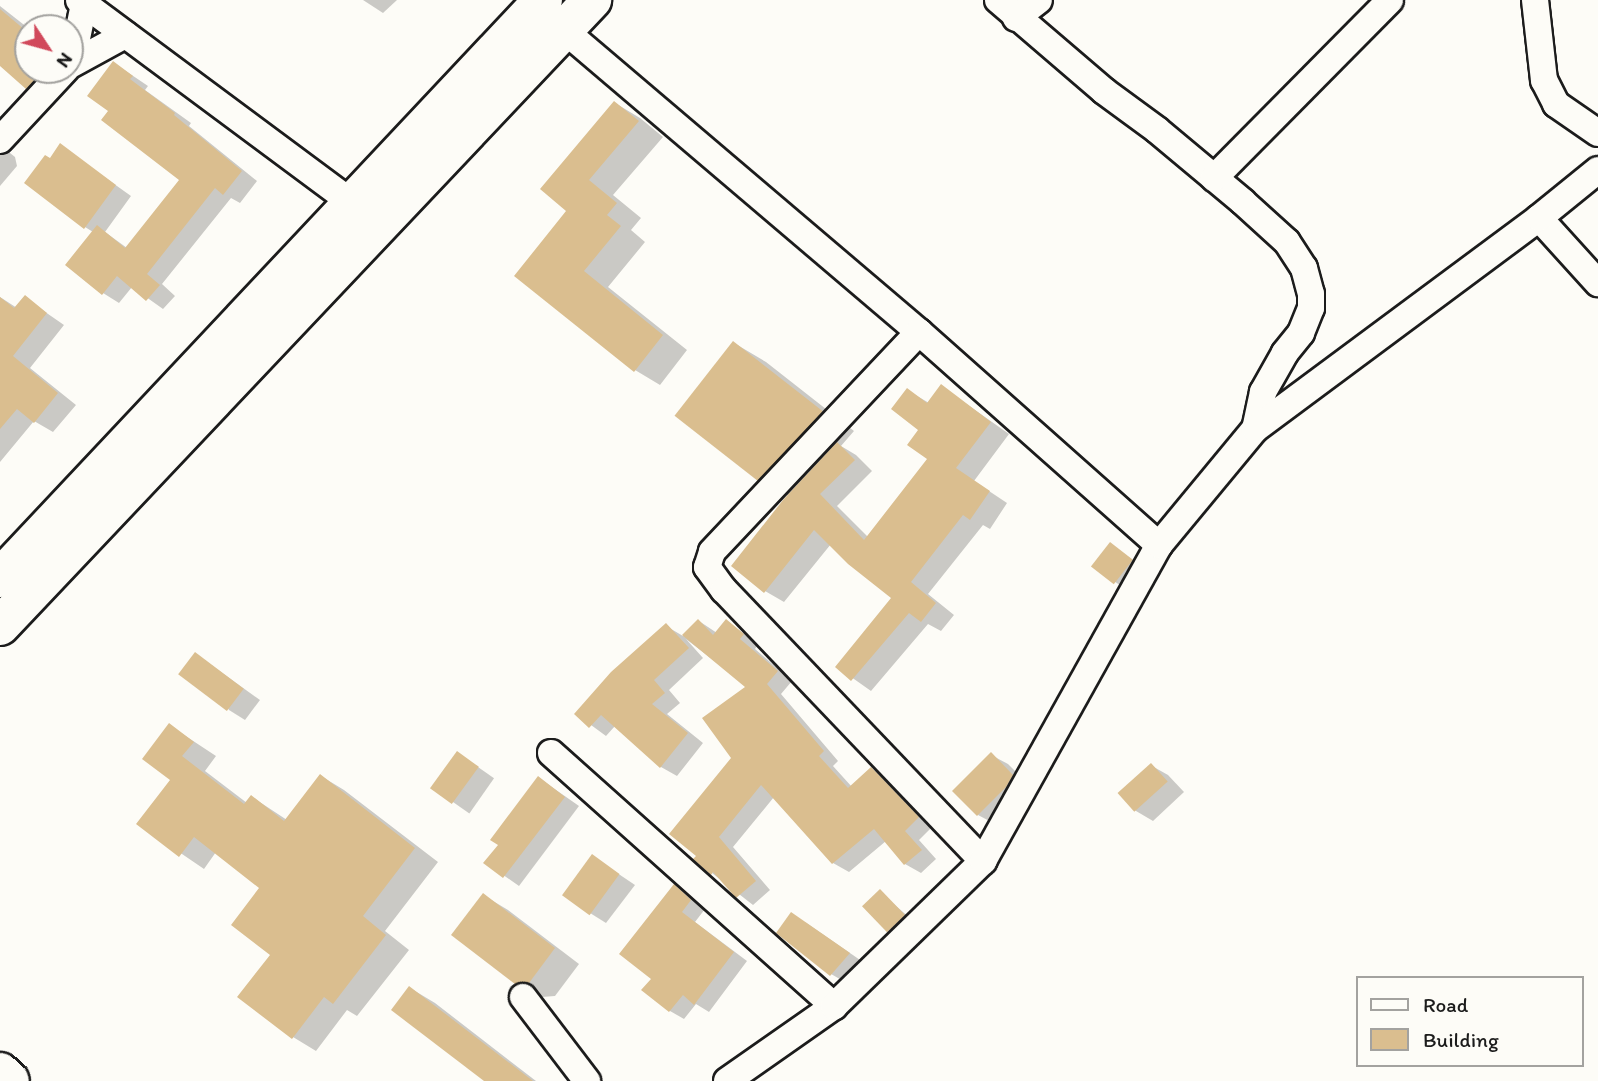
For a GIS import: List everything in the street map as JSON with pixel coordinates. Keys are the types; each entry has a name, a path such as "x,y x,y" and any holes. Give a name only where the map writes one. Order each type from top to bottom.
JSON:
{"main road":[{"path":"0,578 352,202 553,15 592,0"},
{"path":"0,626 354,251 553,15"},
{"path":"0,1072 10,1081"}],"street":[{"path":"1007,9 1039,0"},
{"path":"1214,178 1390,0"},
{"path":"1535,0 1544,80 1556,104 1598,133"},
{"path":"82,2 352,202 354,251"},
{"path":"1007,9 1214,178 1287,242 1304,268 1311,294 1311,308 1301,333 1285,353 1263,391 1255,429"},
{"path":"553,15 919,332 1159,545"},
{"path":"84,58 125,35"},
{"path":"0,140 52,84"},
{"path":"727,1081 834,1006 983,861 1159,545 1255,429 1539,218 1598,170"},
{"path":"1539,218 1598,283"},
{"path":"919,332 712,552 707,567 724,590 983,861"},
{"path":"551,753 834,1006"},
{"path":"523,997 587,1081"}],"building":[{"path":"0,9 14,21 14,78 0,66"},
{"path":"113,61 133,76 130,79 175,113 174,115 242,171 223,195 215,188 147,274 160,285 146,301 117,276 102,295 65,265 97,225 125,248 179,180 101,120 108,111 87,96"},
{"path":"614,101 639,121 589,180 617,203 607,215 621,226 584,271 663,335 634,372 514,276 566,211 540,189"},
{"path":"60,143 116,185 84,229 24,183 45,155 50,158"},
{"path":"25,295 47,313 13,356 58,393 34,423 17,409 0,429 0,297 14,308"},
{"path":"733,341 823,411 764,486 675,416"},
{"path":"941,384 991,422 956,468 990,491 970,520 963,515 911,582 936,603 921,622 909,613 851,681 835,667 891,598 848,564 814,530 764,593 731,566 783,500 837,442 855,460 820,494 864,540 927,459 907,445 918,430 891,409 907,388 927,403"},
{"path":"1110,542 1133,560 1114,584 1091,566"},
{"path":"698,619 713,635 726,619 744,634 740,639 778,671 767,684 824,751 819,756 848,788 871,767 919,817 905,831 922,850 904,865 874,829 832,864 761,785 719,837 756,881 736,898 713,872 711,875 693,859 696,856 669,834 731,758 702,718 745,687 682,635"},
{"path":"666,623 689,648 654,680 665,693 652,704 688,733 660,768 601,715 589,728 574,714 611,672"},
{"path":"195,652 244,689 227,711 178,674"},
{"path":"169,723 194,742 182,756 244,804 251,795 284,821 320,774 415,848 363,916 386,935 333,1004 324,997 292,1039 237,997 270,955 231,925 259,888 194,837 179,857 136,824 170,780 142,759"},
{"path":"457,751 479,767 452,804 430,788"},
{"path":"991,752 1013,775 1006,787 977,816 952,791"},
{"path":"1151,763 1168,782 1134,812 1118,793"},
{"path":"538,776 565,797 503,878 483,863 498,845 490,840"},
{"path":"592,854 620,874 590,915 562,895"},
{"path":"674,884 691,900 682,912 734,952 694,1005 683,995 669,1012 641,990 651,979 619,954"},
{"path":"880,889 905,915 887,932 862,906"},
{"path":"483,893 555,948 529,983 515,984 451,935"},
{"path":"791,912 850,953 830,976 776,933"},
{"path":"409,986 533,1081 484,1081 391,1010"}]}
